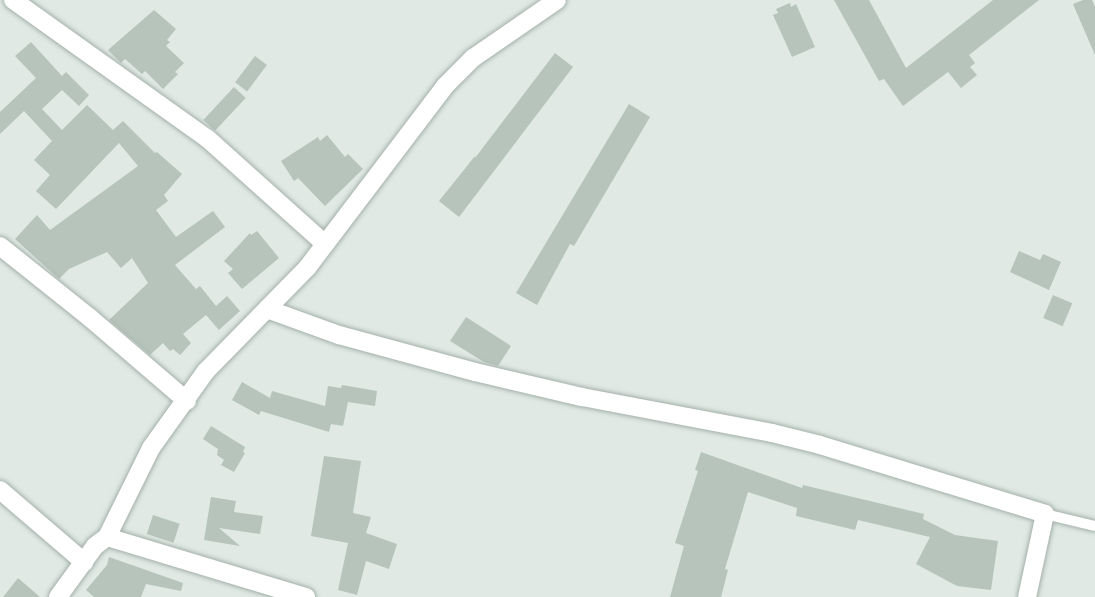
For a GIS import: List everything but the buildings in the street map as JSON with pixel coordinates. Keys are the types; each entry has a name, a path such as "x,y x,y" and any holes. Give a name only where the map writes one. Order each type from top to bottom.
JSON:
{"street":[{"path":"13,0 208,139 325,243"},
{"path":"58,597 95,546 107,537 151,448 187,401 206,371 306,268 446,86 473,58 557,0"},
{"path":"0,246 89,317 187,401"},
{"path":"267,309 339,335 475,372 582,397 772,433 820,445 1045,514 1027,597"},
{"path":"0,490 84,562"},
{"path":"107,537 306,597"}],"lane":[{"path":"1045,514 1095,525"}]}
